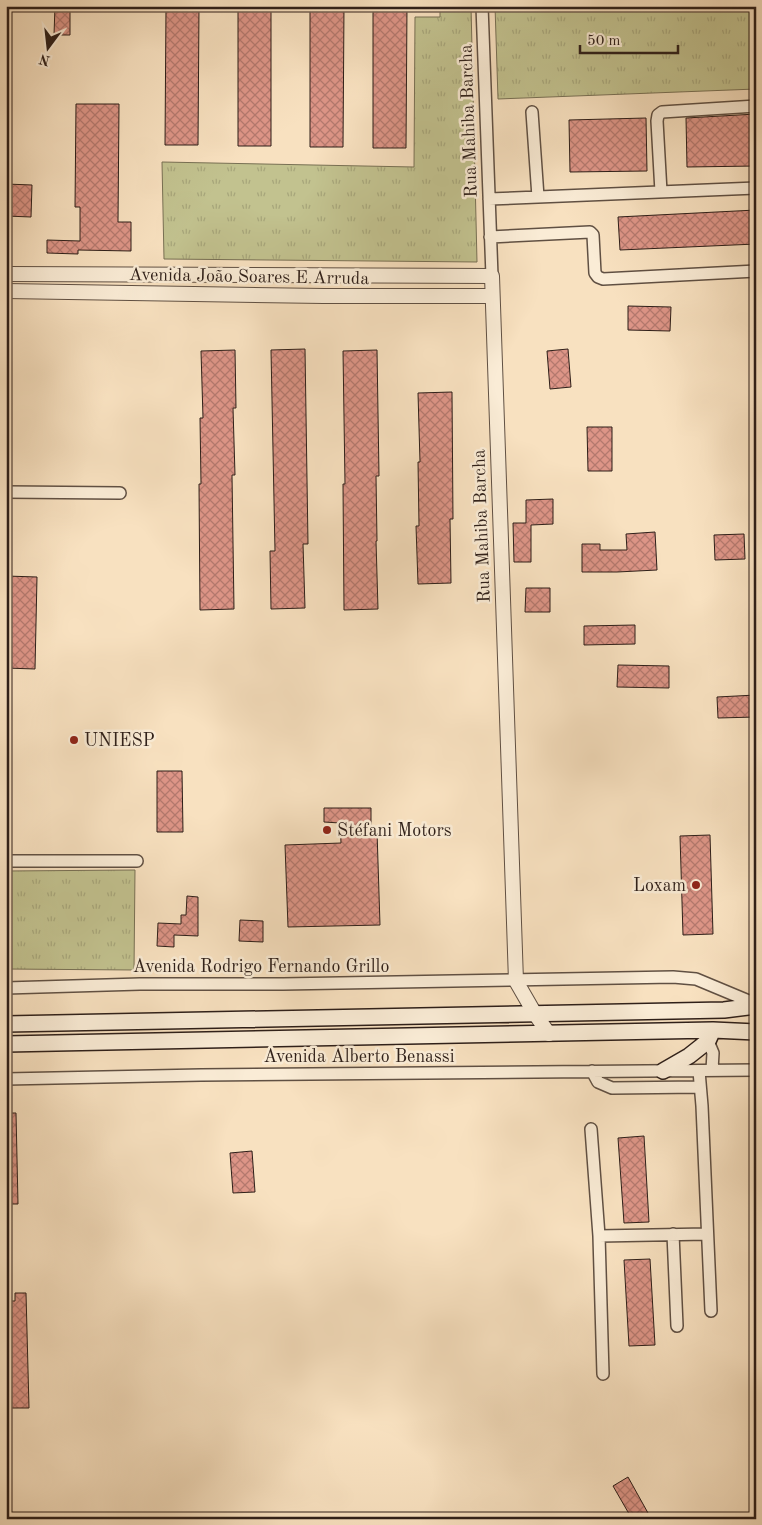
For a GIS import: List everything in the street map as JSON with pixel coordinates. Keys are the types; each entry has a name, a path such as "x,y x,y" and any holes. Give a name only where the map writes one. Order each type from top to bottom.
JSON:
{"main road":[{"path":"6,1024 724,1010 756,1005"},
{"path":"6,1044 550,1034 710,1035 756,1032"},
{"path":"663,1071 689,1056 710,1035"}],"street":[{"name":"Rua Mahiba Barcha","path":"482,6 516,980 535,1014 550,1034"},
{"path":"661,192 658,115 662,112 756,106"},
{"path":"532,112 538,197"},
{"path":"489,199 756,188"},
{"path":"490,237 590,232 593,235 596,273 598,277 604,279 756,271"},
{"name":"Avenida João Soares E Arruda","path":"6,274 492,276"},
{"path":"33,274 33,292"},
{"path":"371,275 371,296"},
{"name":"Avenida João Soares E Arruda","path":"6,291 492,296"},
{"path":"6,492 120,493"},
{"path":"6,861 137,861"},
{"name":"Avenida Rodrigo Fernando Grillo","path":"6,988 140,984 283,984 674,977 696,980 756,1005"},
{"path":"710,1035 712,1070"},
{"name":"Avenida Alberto Benassi","path":"6,1079 201,1075 756,1070"},
{"path":"698,1071 711,1311"},
{"path":"592,1072 598,1082 612,1088 700,1088"},
{"path":"591,1129 599,1236 603,1374"},
{"path":"673,1234 677,1326"},
{"path":"599,1236 707,1234"}],"green space":[{"path":"440,6 471,6 477,262 164,259 162,162 414,167 415,17 440,17"},
{"path":"495,6 756,6 756,89 498,99"},
{"path":"135,870 134,970 6,969 6,871"}],"building":[{"path":"55,6 70,6 70,35 54,35"},
{"path":"166,6 199,6 198,145 165,145"},
{"path":"238,6 271,6 271,146 238,146"},
{"path":"310,6 344,6 343,147 310,147"},
{"path":"373,6 407,6 406,148 373,148"},
{"path":"76,104 119,104 118,222 131,222 131,251 78,250 78,254 47,253 47,240 80,241 80,207 75,207"},
{"path":"756,114 756,166 687,167 686,118"},
{"path":"646,118 647,171 570,172 569,120"},
{"path":"6,184 32,185 31,217 6,216"},
{"path":"756,210 756,244 620,250 618,217"},
{"path":"628,306 671,307 670,331 628,330"},
{"path":"305,349 308,544 303,544 305,608 271,609 270,551 275,551 271,350"},
{"path":"568,349 571,387 550,389 547,351"},
{"path":"235,350 236,408 233,408 235,475 232,475 234,609 200,610 200,418 203,418 201,351"},
{"path":"377,350 379,476 376,476 376,541 378,609 344,610 343,351"},
{"path":"452,392 453,519 450,519 451,583 418,584 416,526 419,526 418,462 420,462 418,393"},
{"path":"587,427 612,427 612,471 588,471"},
{"path":"553,499 553,524 531,525 531,562 514,562 513,523 526,523 526,500"},
{"path":"655,532 657,570 582,572 582,544 600,544 600,550 627,550 626,534"},
{"path":"744,534 745,559 715,560 714,535"},
{"path":"6,576 37,577 35,669 6,668"},
{"path":"526,588 550,588 550,612 525,612"},
{"path":"635,625 635,644 584,645 584,626"},
{"path":"618,665 669,666 669,688 617,687"},
{"path":"756,695 756,717 718,718 717,697"},
{"path":"157,771 182,771 183,832 157,832"},
{"path":"324,808 371,808 371,831 377,831 380,925 288,927 285,845 341,843 340,823 324,822"},
{"name":"Loxam","path":"710,835 713,934 683,935 680,836"},
{"path":"187,896 198,897 198,936 174,935 174,947 157,946 158,923 181,924 181,915 186,915"},
{"path":"240,920 263,921 263,942 239,941"},
{"path":"6,1113 16,1113 18,1204 6,1204"},
{"path":"644,1136 649,1222 624,1223 618,1138"},
{"path":"252,1151 255,1192 233,1193 230,1153"},
{"path":"650,1259 655,1345 629,1346 624,1260"},
{"path":"15,1293 26,1293 29,1408 6,1408 6,1301 15,1301"},
{"path":"628,1477 648,1513 638,1519 632,1519 613,1486"}],"place":[{"name":"UNIESP","path":"74,740"},
{"name":"Stéfani Motors","path":"327,830"},
{"name":"Loxam","path":"696,885"}]}
